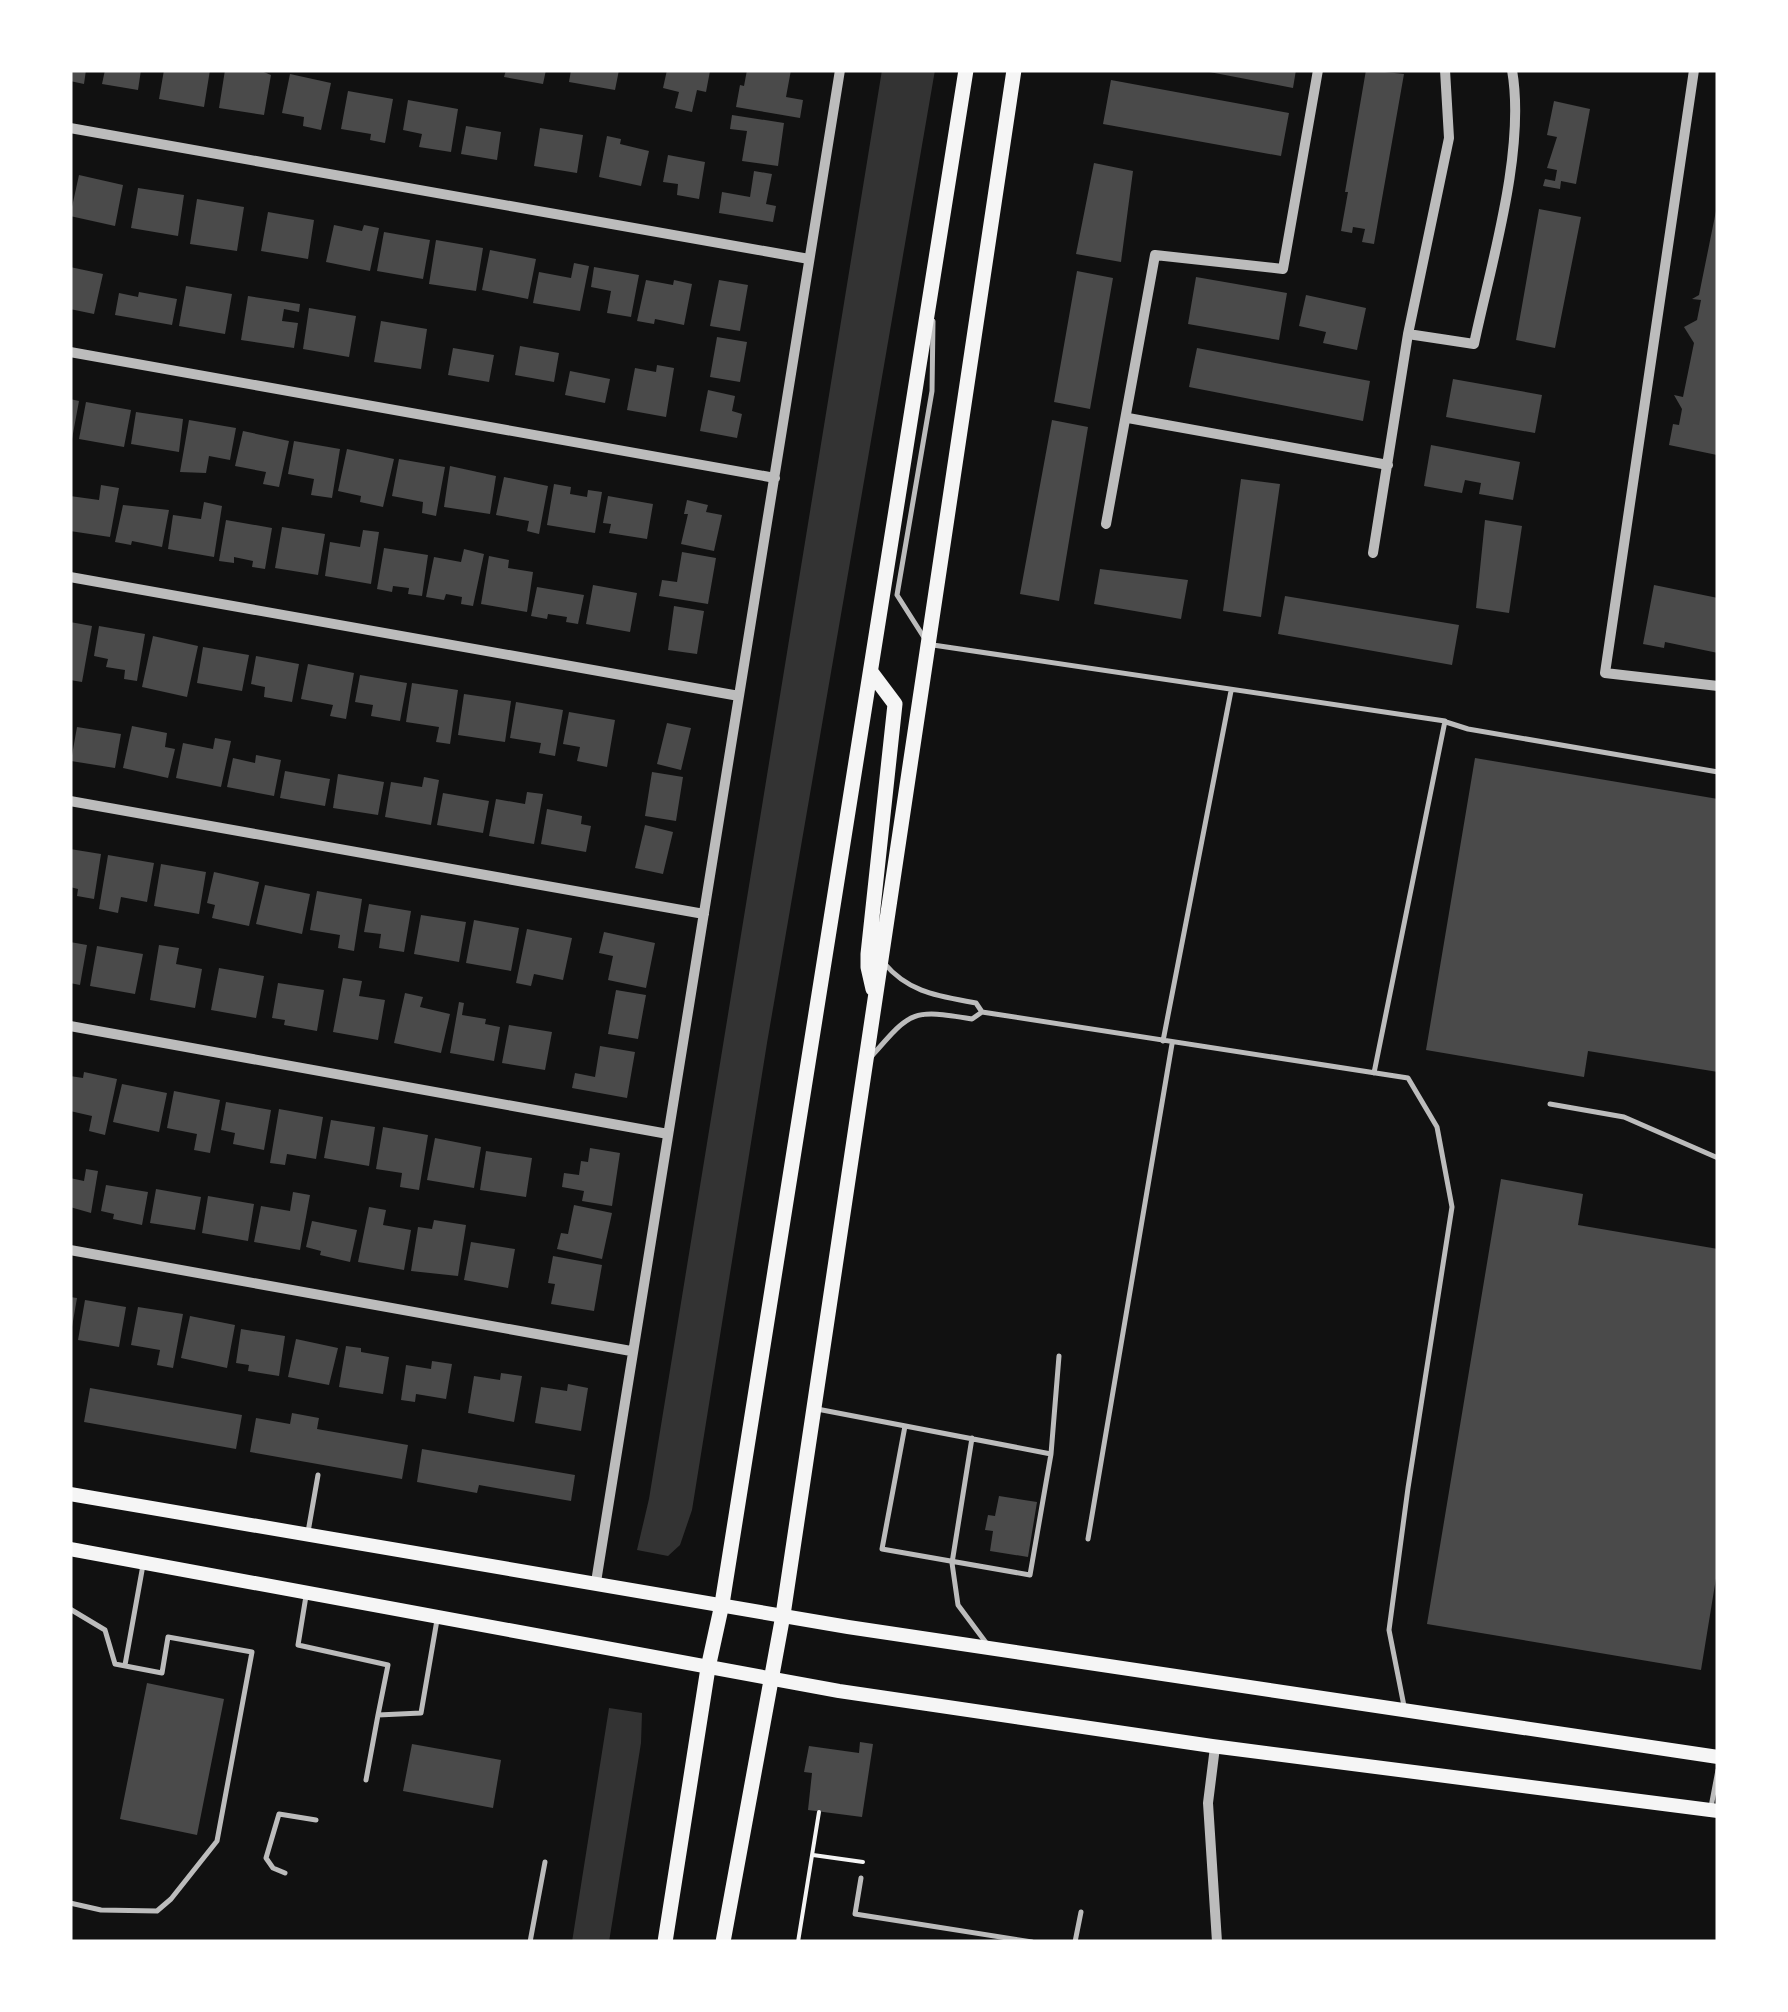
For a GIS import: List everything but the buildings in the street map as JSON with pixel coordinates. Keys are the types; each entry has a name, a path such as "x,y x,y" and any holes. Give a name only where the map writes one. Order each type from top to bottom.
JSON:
{"main road":[{"path":"665,1942 966,70"},
{"path":"722,1942 783,1615 1014,70"},
{"path":"870,672 895,704 868,967 876,998"},
{"path":"70,1494 783,1615 1718,1757"},
{"path":"70,1549 769,1679 1215,1746 1714,1811"}],"street":[{"path":"596,1582 840,70"},
{"path":"1106,524 1155,255 1283,269 1318,70"},
{"path":"1373,553 1408,334 1449,138 1445,70"},
{"path":"1408,334 1474,344 1504,198 1518,104 1512,70"},
{"path":"1694,70 1605,673 1718,686"},
{"path":"70,128 809,259"},
{"path":"70,352 776,478"},
{"path":"1128,418 1388,464"},
{"path":"70,577 739,696"},
{"path":"70,801 704,914"},
{"path":"70,1026 668,1134"},
{"path":"70,1250 631,1352"},
{"path":"1215,1746 1208,1803 1218,1942"}],"lane":[{"path":"933,278 932,391 897,595 928,645 1445,721 1468,730 1718,772"},
{"path":"1163,1041 1232,690"},
{"path":"1374,1073 1445,721"},
{"path":"882,960 906,985 976,1003 982,1012"},
{"path":"866,1062 898,1026 917,1014 972,1019 982,1012 1408,1078 1437,1128 1452,1207 1389,1630 1404,1710"},
{"path":"1088,1539 1172,1043"},
{"path":"1550,1104 1624,1117 1718,1158"},
{"path":"905,1426 882,1549 1030,1575 1051,1454 1059,1356"},
{"path":"814,1408 1051,1454"},
{"path":"972,1438 952,1563 958,1605 990,1648"},
{"path":"308,1534 318,1476"},
{"path":"126,1666 144,1563"},
{"path":"307,1593 298,1645 388,1664 366,1780"},
{"path":"70,1609 106,1630 114,1664 162,1673 168,1637 252,1652 216,1842 157,1911 101,1910 70,1903"},
{"path":"378,1715 421,1713 438,1616"},
{"path":"1714,1811 1718,1770"},
{"path":"285,1873 273,1868 266,1858 279,1814 316,1820"},
{"path":"530,1942 545,1862"},
{"path":"861,1878 855,1914 1032,1942"},
{"path":"1075,1942 1081,1912"}],"path":[{"path":"798,1942 819,1812"},
{"path":"812,1855 863,1862"}],"shaded area":[{"path":"882,70 935,70 767,1043 692,1510 680,1545 668,1556 637,1550 649,1499"},
{"path":"609,1708 642,1713 641,1743 609,1942 572,1942"}]}
